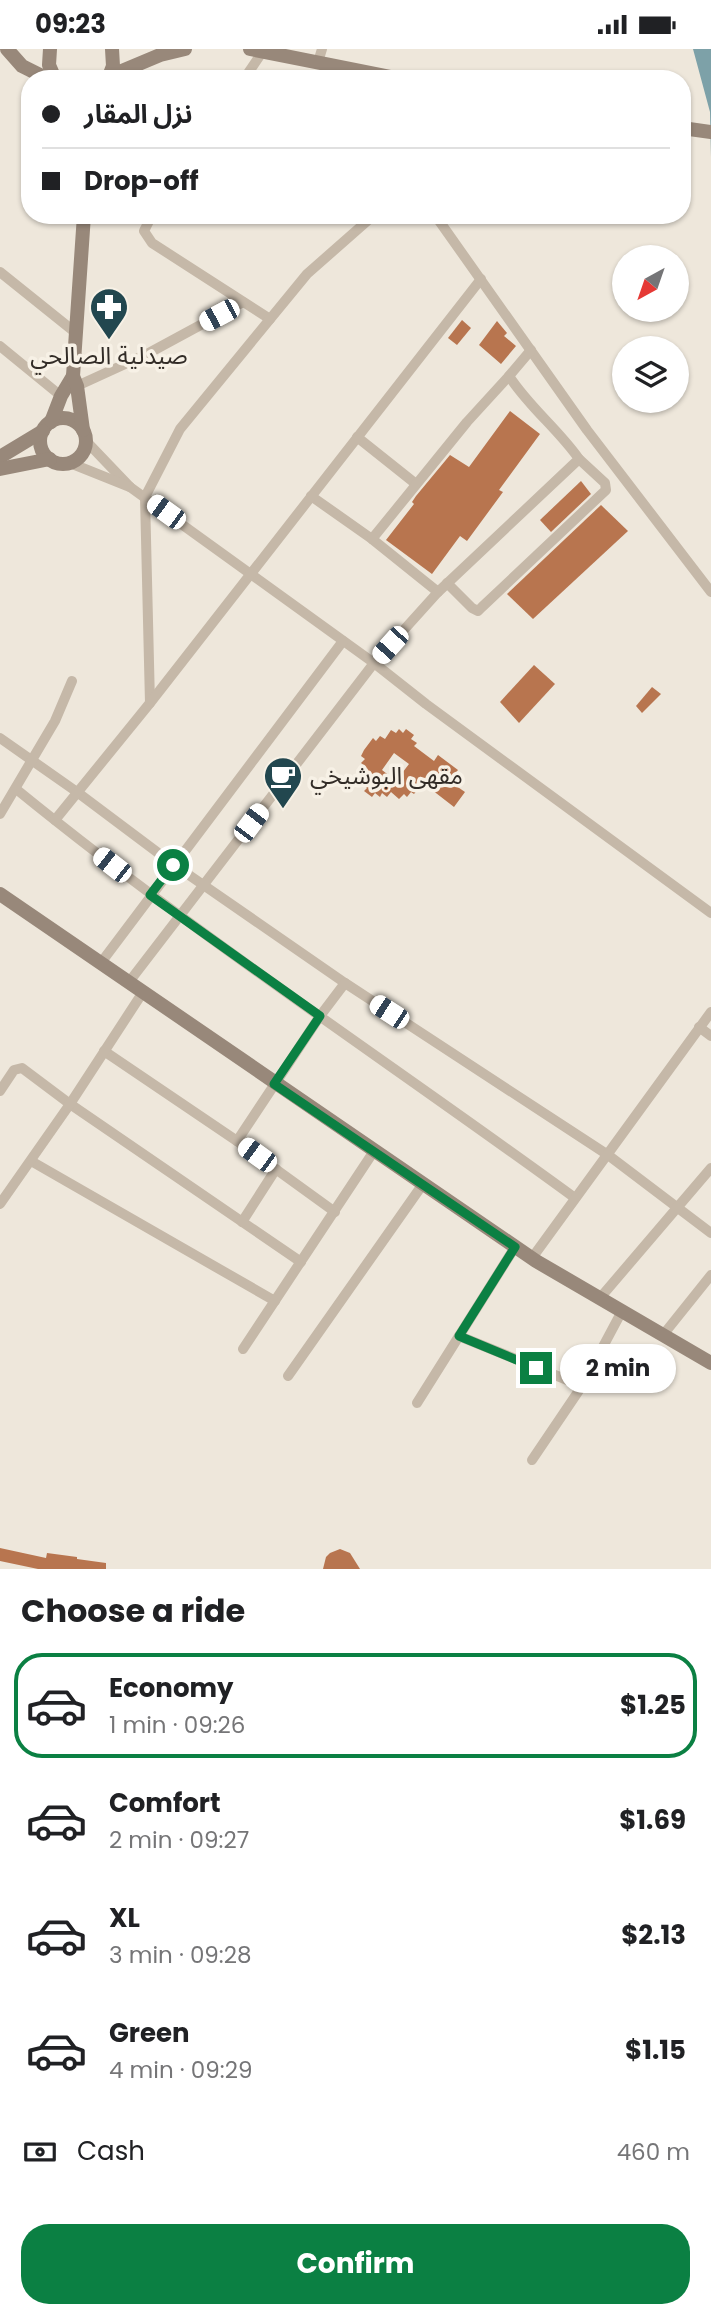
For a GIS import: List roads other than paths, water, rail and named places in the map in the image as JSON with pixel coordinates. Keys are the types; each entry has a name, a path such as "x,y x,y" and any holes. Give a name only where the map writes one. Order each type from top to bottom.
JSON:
{"main road":[{"path":"7,49 28,70"},
{"path":"50,49 48,65 50,70"},
{"path":"112,49 112,70"},
{"path":"125,70 160,55 186,49"},
{"path":"257,50 320,56 369,70"},
{"path":"691,129 711,132"},
{"path":"0,469 50,459 63,464 70,463 82,455 85,435 75,381 83,224"},
{"path":"50,459 41,443 61,396 75,381"},
{"path":"0,457 47,426 65,418 72,420 85,435"},
{"path":"0,894 515,1247 711,1363"}],"street":[{"path":"248,70 257,50"},
{"path":"148,224 144,231 152,243 270,319"},
{"path":"149,703 145,497 180,429 307,274 364,224"},
{"path":"441,224 587,430 711,592"},
{"path":"0,272 76,333"},
{"path":"55,820 481,279"},
{"path":"75,381 147,354 243,302"},
{"path":"0,346 61,396"},
{"path":"372,539 467,422 531,350"},
{"path":"447,583 478,611 606,490 605,483 579,459 567,440 534,408 509,376"},
{"path":"85,435 130,487"},
{"path":"357,437 416,484"},
{"path":"128,982 374,663 447,583 579,459"},
{"path":"70,463 130,487 145,497 711,913"},
{"path":"311,496 372,539 438,592"},
{"path":"100,964 342,641"},
{"path":"0,814 33,761 72,681"},
{"path":"0,738 203,886 345,983 608,1155 711,1233"},
{"path":"16,789 179,917 575,1198"},
{"path":"237,1141 345,983"},
{"path":"0,1204 70,1104 143,992"},
{"path":"532,1258 711,1012"},
{"path":"699,1027 711,1037"},
{"path":"104,1051 237,1141 335,1212"},
{"path":"0,1091 14,1070 22,1068 70,1104 301,1262"},
{"path":"243,1349 374,1151"},
{"path":"31,1161 275,1301"},
{"path":"600,1298 711,1168"},
{"path":"242,1222 276,1169"},
{"path":"288,1375 423,1184"},
{"path":"417,1402 515,1247"},
{"path":"663,1335 710,1280"},
{"path":"532,1460 582,1386 622,1311"},
{"path":"459,1336 582,1386"}],"water":[{"path":"693,49 711,49 711,157 710,112"}],"place":[{"name":"صيدلية الصالحي","path":"109,341"},
{"name":"مقهى البوشيخي","path":"283,810"}]}
